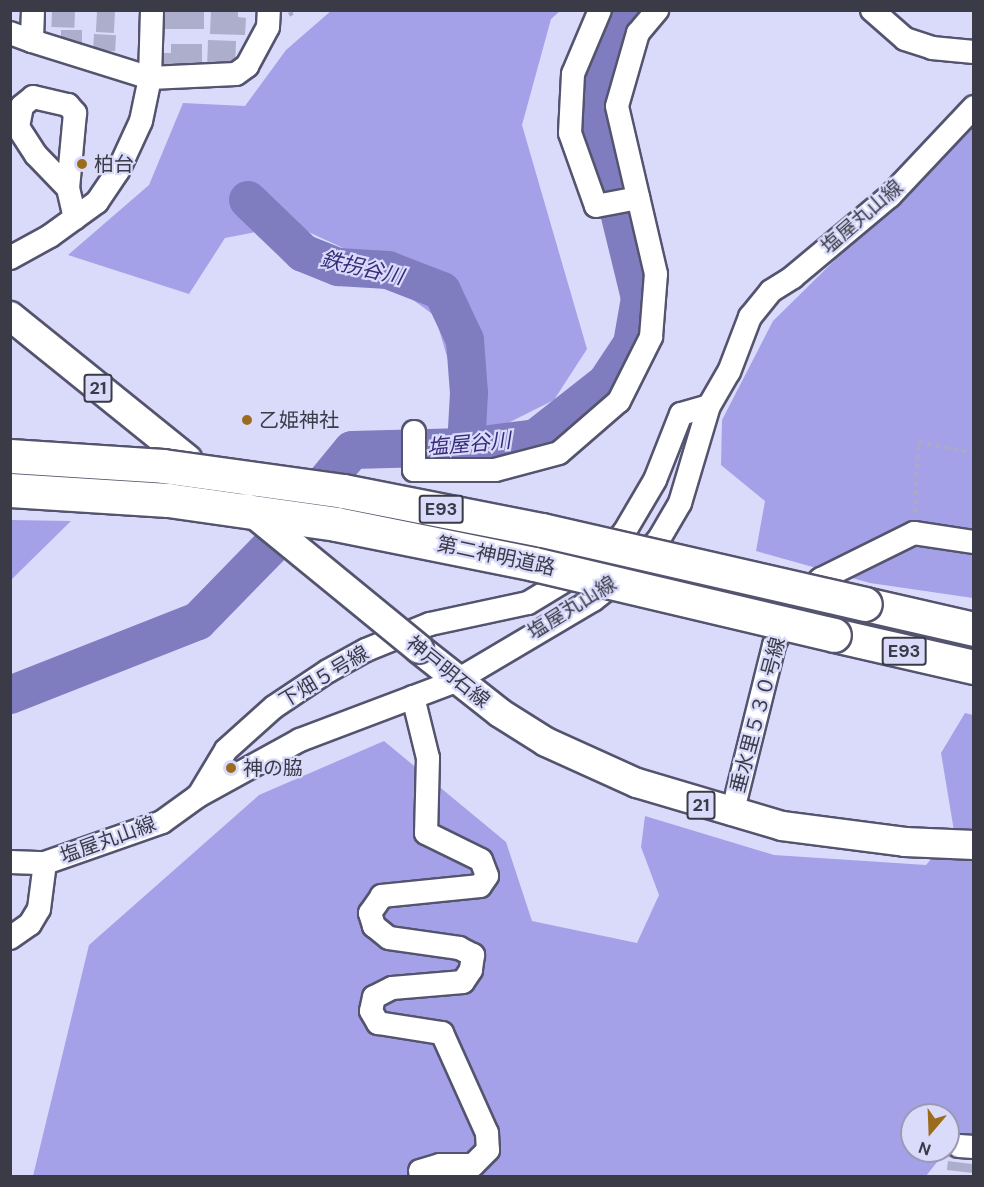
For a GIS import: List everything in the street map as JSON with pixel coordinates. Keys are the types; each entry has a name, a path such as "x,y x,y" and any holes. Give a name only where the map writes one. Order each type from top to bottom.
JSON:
{"highway":[{"name":"第二神明道路","path":"10,456 163,466 343,491 542,530 974,629"},
{"name":"第二神明道路","path":"10,490 168,500 336,524 534,564 974,667"}],"main road":[{"name":"神戸明石線","path":"10,316 456,681 510,719 582,759 637,783 732,814 836,835 974,845"}],"street":[{"path":"32,41 33,10"},
{"path":"10,258 97,202 118,171 141,121 150,78 152,10"},
{"path":"10,33 150,78 236,74 247,66 268,27 268,10"},
{"path":"600,10 573,74 570,133 596,206 638,198"},
{"path":"414,432 414,470 495,470 560,453 619,401 651,337 656,274 617,106 638,33 657,10"},
{"path":"872,10 905,39 933,48 974,52"},
{"name":"塩屋丸山線","path":"10,862 45,863 162,822 198,796 300,740 456,681 593,600 631,570 659,539 680,504 709,406 729,372 750,317 771,291 793,277 890,196 974,107"},
{"path":"68,188 75,218"},
{"name":"下畑５号線","path":"198,796 226,750 274,707 328,671 366,650 430,624 528,603 604,557 625,531 655,480 681,414 709,406"},
{"path":"914,533 974,542"},
{"name":"垂水里５３０号線","path":"732,814 774,645 792,606 821,579 914,533"},
{"path":"413,698 428,758 424,799 426,833 482,860 488,876 480,886 382,896 370,913 374,927 389,938 459,948 473,954 471,970 463,982 392,988 375,997 371,1011 378,1023 442,1033 487,1133 488,1150 473,1165 440,1165 420,1171"},
{"name":"塩屋丸山線","path":"10,938 30,924 39,909 45,863"}],"path":[{"path":"914,533 918,442 974,453"}],"shaded area":[{"path":"332,10 560,11 551,19 522,125 587,349 554,400 494,430 453,428 451,370 435,316 341,247 293,225 225,238 189,294 68,255 149,185 183,103 245,106 286,50"},
{"path":"973,124 973,598 870,583 756,551 765,501 721,465 722,420 773,321"},
{"path":"11,520 71,521 11,580"},
{"path":"965,713 973,715 973,1156 960,1156 960,1103 900,1103 900,1163 936,1163 926,1176 33,1176 89,945 259,795 384,741 506,842 532,921 637,943 659,895 641,847 645,816 774,855 926,865 954,831 941,753"}],"building":[{"path":"52,10 75,11 74,28 51,27"},
{"path":"164,10 204,10 204,29 164,29"},
{"path":"211,10 238,10 238,17 246,18 245,35 210,34"},
{"path":"97,11 115,12 114,33 96,32"},
{"path":"61,30 82,30 82,49 61,49"},
{"path":"94,34 116,35 115,51 93,50"},
{"path":"208,40 236,41 235,65 207,64"},
{"path":"171,44 202,44 202,68 162,70 163,53 171,53"},
{"path":"948,1163 974,1164 973,1173 947,1170"}],"waterway":[{"name":"塩屋谷川","path":"10,695 198,621 282,535 352,450 466,447 536,438 606,383 632,344 640,298 595,113 599,68 614,22 623,10"},
{"name":"鉄拐谷川","path":"248,200 303,253 338,267 388,270 442,291 465,340 469,393 466,447"}],"place":[{"name":"柏台","path":"82,164"},
{"name":"乙姫神社","path":"247,420"},
{"name":"神の脇","path":"231,768"}]}
